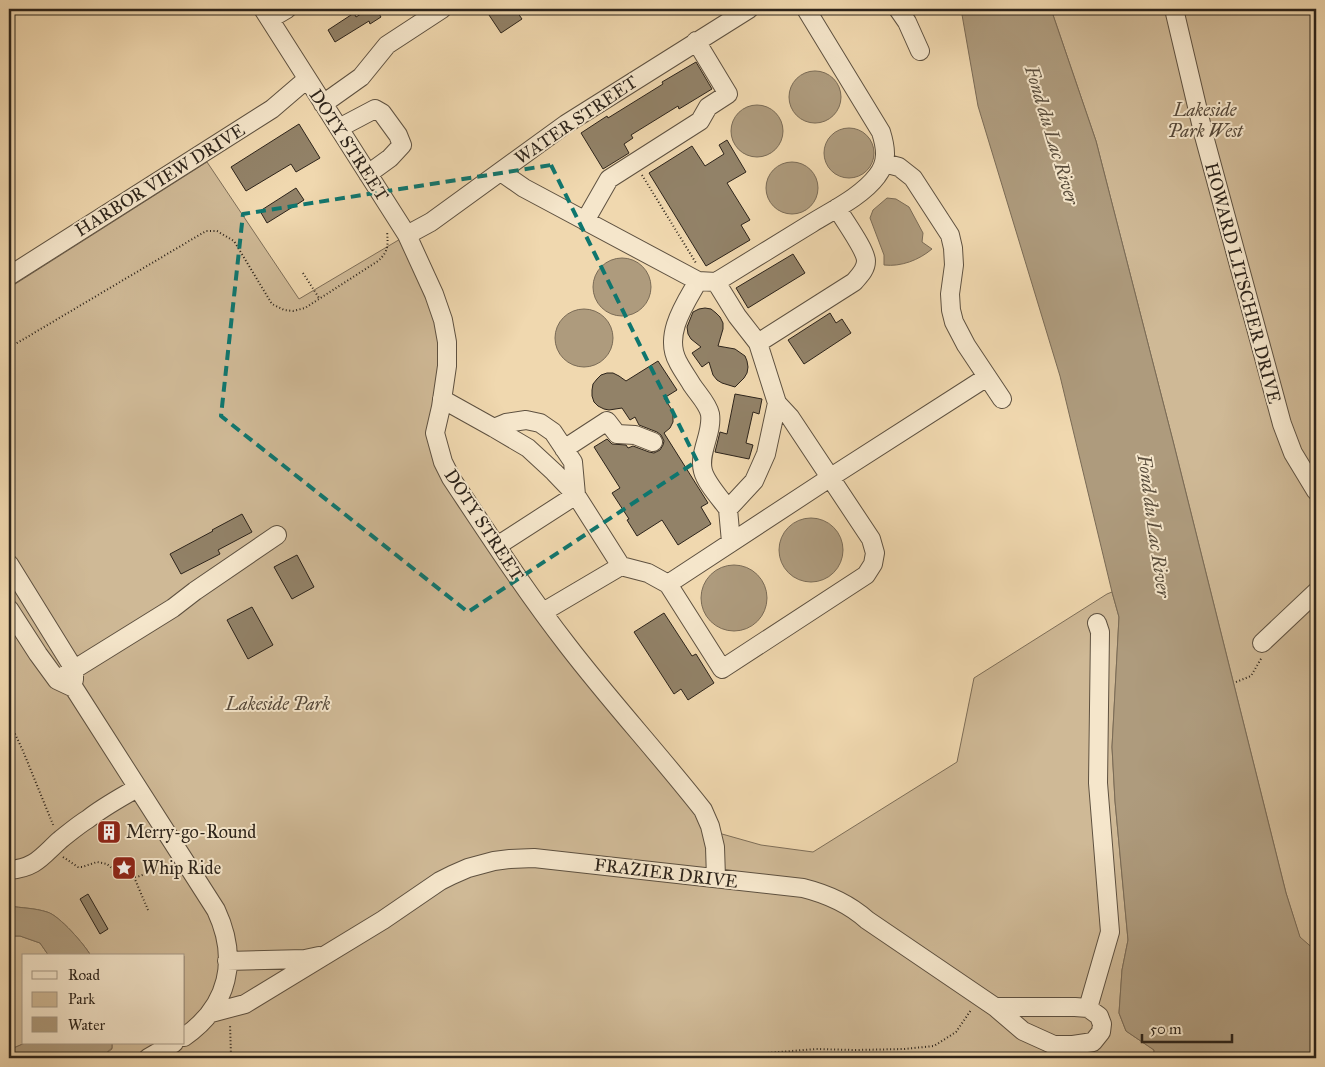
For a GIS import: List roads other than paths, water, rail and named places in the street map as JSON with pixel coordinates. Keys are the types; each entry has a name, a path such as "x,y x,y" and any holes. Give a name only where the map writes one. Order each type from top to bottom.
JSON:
{"street":[{"path":"266,14 287,9"},
{"path":"323,104 361,77 387,45 442,9"},
{"name":"WATER STREET","path":"406,235 431,222 566,124 749,9"},
{"path":"731,542 728,509 708,482 703,471 702,461 711,421 709,410 677,361 674,346 674,329 682,308 707,281 837,208 865,188 878,175 884,163 885,146 881,132 806,9"},
{"path":"898,9 907,22 920,51"},
{"name":"HOWARD LITSCHER DRIVE","path":"1174,9 1204,136 1282,424 1293,453 1316,492"},
{"name":"DOTY STREET","path":"266,14 406,235 434,294 443,320 447,342 447,366 442,400 434,433 443,462 451,478 543,612 593,678 703,810 710,826 715,846 716,878"},
{"path":"584,221 609,179 700,121 708,107 728,94 696,41"},
{"name":"HARBOR VIEW DRIVE","path":"9,276 272,109 307,79"},
{"path":"338,128 375,109 382,112 398,135 402,145 390,158 368,174"},
{"path":"884,163 899,167 913,178 950,235 954,265 950,294 954,322 966,345 1002,399"},
{"path":"442,400 528,448 554,472 576,495 621,566 648,573 668,584 722,669 866,575 873,564 875,552 871,539 790,417 777,404 758,343 707,281 584,221 524,188 501,172"},
{"path":"758,343 854,282 864,271 866,260 861,246 837,208"},
{"path":"668,584 830,477 987,377"},
{"path":"728,509 754,481 766,454 777,404"},
{"path":"494,428 506,423 526,420 540,423 553,432 573,462 576,495"},
{"path":"564,449 607,421 617,434 635,435 653,442"},
{"path":"497,546 576,495"},
{"path":"57,680 173,608 276,536"},
{"path":"9,564 74,669 74,688 216,910 225,933 227,974 223,989 211,1012 185,1036"},
{"path":"543,612 621,566"},
{"path":"1262,643 1316,592"},
{"path":"9,609 57,680 74,688"},
{"path":"987,1002 1088,1008 1110,932 1098,783 1100,632 1097,623"},
{"path":"9,870 29,866 41,859 56,844 89,818 137,788"},
{"name":"FRAZIER DRIVE","path":"211,1012 246,1004 328,955 440,881 468,868 494,861 539,858 803,888 835,898 987,1002 1023,1031 1054,1045 1093,1042 1098,1038 1102,1024 1098,1016 1088,1008"},
{"name":"FRAZIER DRIVE","path":"227,961 305,959 328,955"},
{"path":"148,1058 172,1044"}],"water":[{"name":"Fond du Lac River","path":"961,9 1051,9 1096,141 1286,893 1300,937 1316,951 1316,1058 1154,1058 1154,1050 1126,1031 1119,1013 1122,970 1128,940 1112,747 1119,617 1060,376 978,106"},
{"path":"815,71 825,73 833,79 839,87 841,97 839,107 833,115 825,121 815,123 805,121 797,115 791,107 789,97 791,87 797,79 805,73"},
{"path":"757,105 767,107 775,113 781,121 783,131 781,141 775,149 767,155 757,157 747,155 739,149 733,141 731,131 733,121 739,113 747,107"},
{"path":"844,128 854,128 867,135 874,148 874,158 867,171 854,178 844,178 835,174 828,167 824,158 824,148 828,139 835,132"},
{"path":"792,162 806,166 814,174 818,188 814,202 806,210 792,214 778,210 770,202 766,188 770,174 778,166"},
{"path":"887,198 896,199 909,207 923,233 922,242 932,249 910,262 884,265 884,255 870,218 873,210"},
{"path":"616,258 628,258 643,266 651,281 651,293 643,308 628,316 616,316 601,308 593,293 593,281 601,266"},
{"path":"584,309 595,311 608,322 613,338 611,349 600,362 584,367 573,365 560,354 555,338 557,327 568,314"},
{"path":"811,518 829,524 837,532 843,550 837,568 829,576 811,582 793,576 785,568 779,550 785,532 793,524"},
{"path":"734,565 747,568 757,575 764,585 767,598 764,611 757,621 747,628 734,631 721,628 711,621 704,611 701,598 704,585 711,575 721,568"},
{"path":"9,906 47,912 52,914 71,931 90,954 48,954 40,943 20,936 9,936"},
{"path":"23,1044 112,1044 112,1048 100,1058 9,1058 9,1050"}],"place":[{"name":"Merry-go-Round","path":"109,832"},
{"name":"Whip Ride","path":"124,868"}],"park label":[{"name":"Lakeside Park West","path":"1205,120"},
{"name":"Lakeside Park","path":"278,704"}]}
